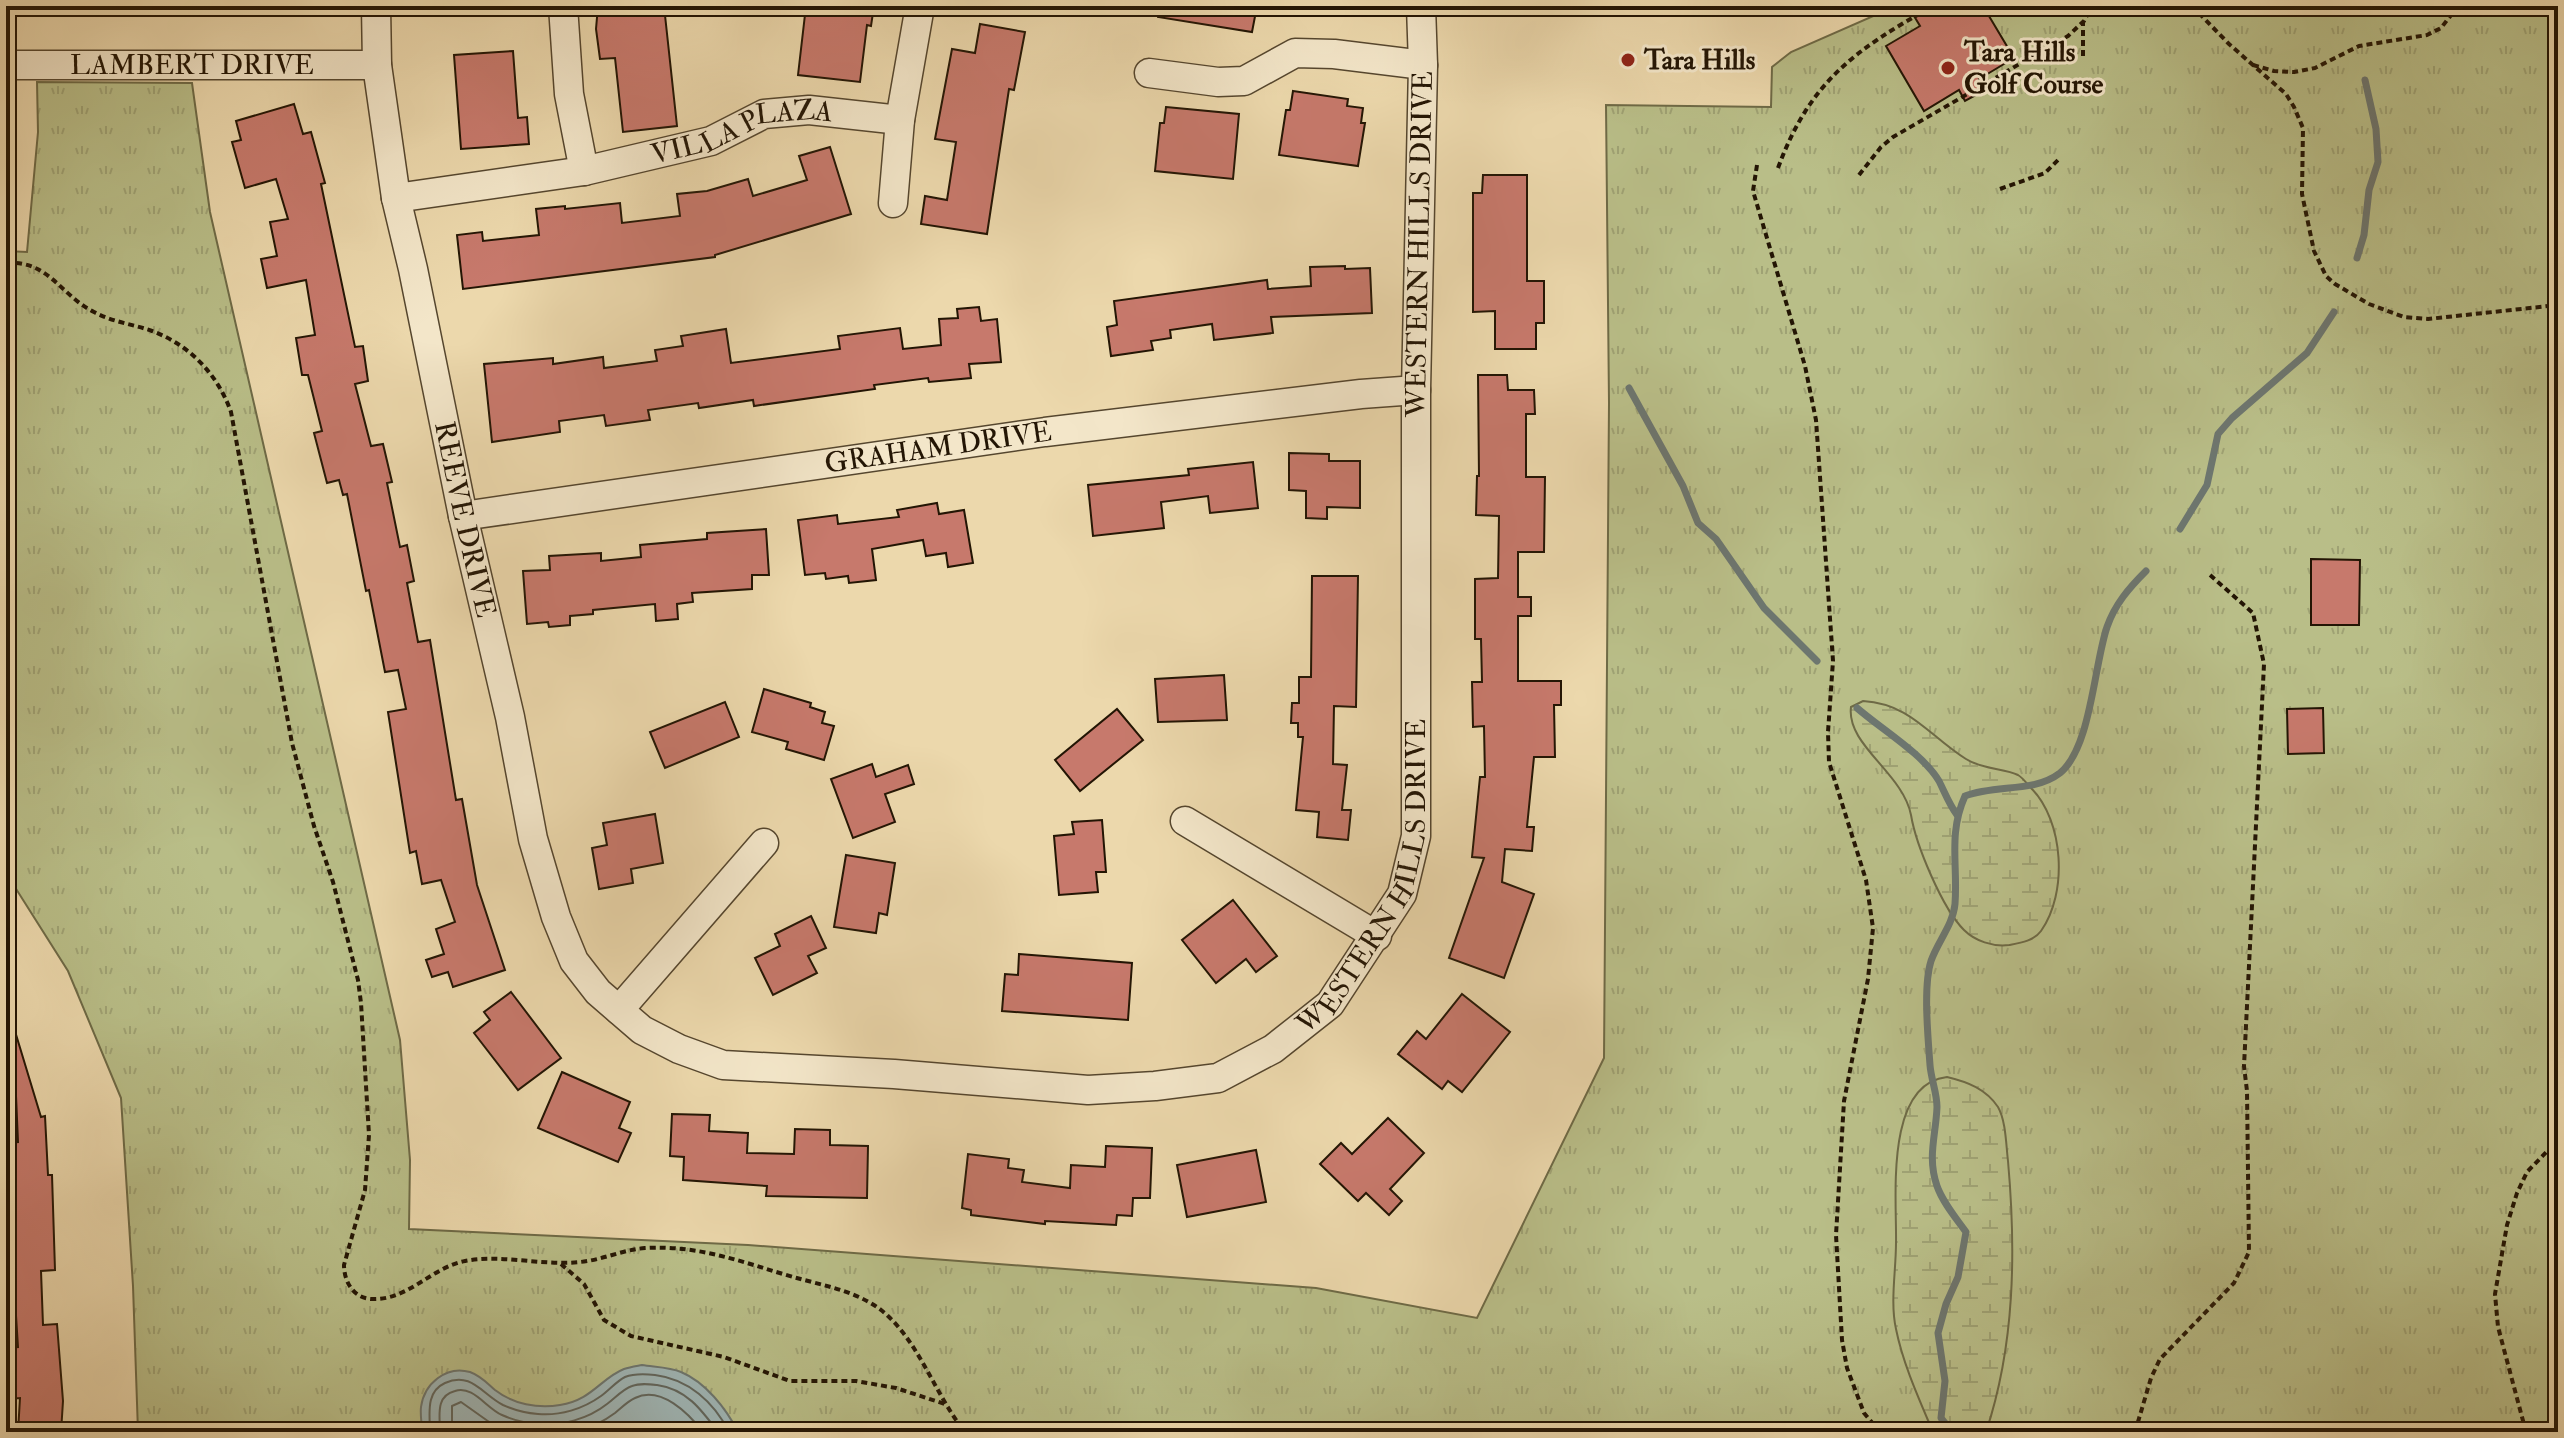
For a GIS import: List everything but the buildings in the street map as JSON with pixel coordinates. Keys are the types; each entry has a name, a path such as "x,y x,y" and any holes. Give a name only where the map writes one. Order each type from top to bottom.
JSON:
{"street":[{"name":"REEVE DRIVE","path":"376,6 377,65 396,198 463,516 510,717 533,839 556,917 574,961 598,992 619,1010"},
{"path":"563,6 569,94 584,171"},
{"path":"893,203 900,120 920,6"},
{"name":"WESTERN HILLS DRIVE","path":"619,1010 642,1030 679,1049 723,1065 894,1074 1088,1090 1218,1078 1273,1049 1330,1004 1402,894 1416,836 1416,390 1423,65 1421,6"},
{"path":"1149,73 1218,82 1244,81 1295,53 1334,54 1423,65"},
{"name":"LAMBERT DRIVE","path":"6,65 377,65"},
{"name":"VILLA PLAZA","path":"396,198 584,171 711,141 764,114 809,110 900,120"},
{"name":"GRAHAM DRIVE","path":"463,516 1045,432 1416,390"},
{"path":"1185,821 1377,936"},
{"path":"619,1010 764,843"}],"path":[{"path":"1778,168 1800,119 1828,78 1868,46 1933,6"},
{"path":"1859,175 1893,137 2068,36 2084,21 2092,6"},
{"path":"2192,6 2286,94 2299,116 2304,145 2302,194 2306,217 2319,265 2335,284 2369,304 2404,317 2428,319 2558,305"},
{"path":"2251,64 2274,71 2294,72 2315,68 2359,46 2427,35 2441,28 2458,6"},
{"path":"2083,56 2084,21"},
{"path":"2000,189 2045,173 2060,158"},
{"path":"1757,165 1753,191 1805,366 1818,431 1833,661 1829,762 1866,880 1873,928 1868,979 1844,1101 1836,1235 1842,1340 1847,1368 1864,1413 1880,1432"},
{"path":"6,263 25,263 39,269 81,305 96,313 151,330 183,347 212,374 223,389 231,412 292,743 333,882 360,992 369,1135 365,1190 344,1265 344,1276 349,1286 357,1295 384,1299 399,1296 445,1267 465,1261 582,1262 645,1248 691,1250 745,1260 836,1288 887,1314 965,1432"},
{"path":"2135,1432 2160,1359 2234,1283 2249,1252 2244,1066 2264,664 2253,613 2210,575"},
{"path":"2526,1432 2498,1327 2495,1294 2507,1225 2517,1193 2527,1172 2558,1140"},
{"path":"559,1263 584,1284 604,1320 631,1336 724,1357 790,1381 856,1381 896,1388 945,1404"}],"green space":[{"name":"Tara Hills Golf Course","path":"1896,6 2558,6 2558,1432 138,1432 133,1286 121,1098 68,971 6,873 6,251 27,252 38,132 37,82 192,83 210,212 400,1040 410,1160 409,1229 748,1245 1316,1288 1477,1318 1604,1058 1609,403 1606,105 1771,107 1772,67 1791,52"},
{"path":"1863,701 1880,703 1907,715 1973,763 2018,775 2042,802 2056,838 2058,878 2050,915 2035,937 2009,945 1991,944 1968,934 1956,920 1924,859 1906,800 1857,734 1851,707"},
{"path":"1947,1077 1976,1087 1988,1095 2001,1113 2006,1141 2011,1195 2011,1298 2003,1366 1986,1432 1933,1432 1907,1368 1894,1319 1896,1173 1903,1121 1913,1100 1927,1084"}],"water":[{"path":"642,1365 677,1370 690,1376 721,1405 738,1432 422,1432 421,1407 427,1391 438,1378 453,1371 470,1372 502,1395 518,1402 552,1406 580,1399 616,1373"}],"waterway":[{"path":"2357,258 2364,235 2369,190 2378,162 2376,129 2365,80"},
{"path":"2180,529 2207,485 2218,434 2232,418 2307,353 2334,312"},
{"path":"1629,388 1683,486 1698,523 1716,539 1764,608 1817,661"},
{"path":"1952,1432 1941,1418 1945,1381 1938,1333 1958,1277 1966,1232 1943,1198 1934,1175 1932,1156 1937,1107 1930,1065 1927,998 1931,961 1954,912 1957,823 1965,796 2039,783 2060,773 2070,761 2085,726 2110,619 2123,597 2146,571"},
{"path":"1857,708 1923,761 1939,781 1957,815"}],"place":[{"name":"Tara Hills","path":"1628,60"},
{"name":"Tara Hills Golf Course","path":"1948,68"}]}
